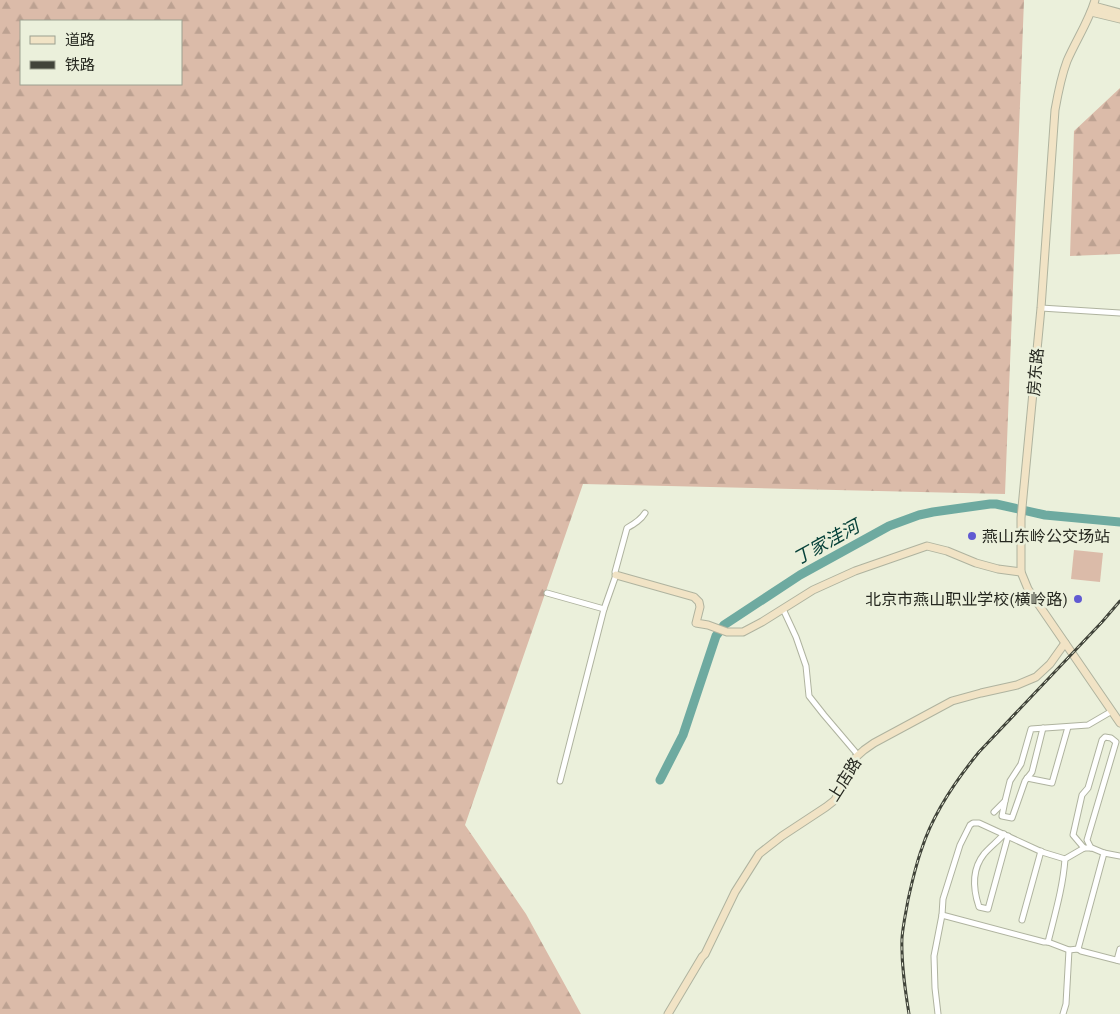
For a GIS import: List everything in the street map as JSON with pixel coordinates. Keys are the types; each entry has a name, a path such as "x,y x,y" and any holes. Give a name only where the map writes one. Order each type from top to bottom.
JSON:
{"street":[{"path":"1093,6 1120,12"},
{"path":"1093,6 1120,19"},
{"name":"房东路","path":"1093,6 1067,61 1059,84 1055,110 1041,308 1021,518 1021,572 1028,589 1120,723"},
{"path":"1041,308 1120,313"},
{"path":"560,781 604,608 616,575 615,572 627,528 644,516 645,513"},
{"path":"616,575 694,596 700,602 696,623 727,632 743,632 813,590 855,571 927,546 935,547 976,563 998,569 1021,572"},
{"path":"547,593 604,608"},
{"path":"783,609 806,666 809,696 858,755"},
{"name":"上店路","path":"668,1014 705,954 735,892 759,854 835,800 852,763 858,755 874,742 952,701 1017,685 1036,677 1050,664 1065,643"},
{"path":"1043,728 1032,772 1025,781 1012,818 1002,816 1010,781 1021,764 1031,729 1043,728 1068,726 1088,725 1112,711"},
{"path":"1028,778 1052,783 1068,726"},
{"path":"1084,848 1073,835 1082,795 1088,788 1102,740 1105,737 1111,738 1116,742 1087,840 1091,848"},
{"path":"994,812 1005,801"},
{"path":"938,1014 934,956 942,915 943,899 960,846 973,823 1065,859 1084,848 1091,848 1120,856"},
{"path":"1006,835 988,909 978,906 974,884 976,872 983,854 1006,835"},
{"path":"1022,920 1041,851"},
{"path":"1078,949 1104,853"},
{"path":"1048,942 1061,889 1065,859"},
{"path":"942,915 1048,942 1069,950 1078,949 1119,961 1120,949"},
{"path":"1063,1014 1066,1004 1069,950"}],"green space":[{"path":"0,0 1024,0 1005,494 583,484 465,825 526,914 581,1014 0,1014"},
{"path":"1120,88 1120,254 1070,256 1074,131"},
{"path":"1074,550 1103,553 1100,582 1071,579"}],"waterway":[{"name":"丁家洼河","path":"660,780 683,735 716,636 724,625 800,575 889,526 933,512 996,504 1045,515 1120,522"}],"railway":[{"path":"909,1014 903,966 902,933 916,867 932,822 954,785 979,752 1120,601"}],"place":[{"name":"燕山东岭公交场站","path":"972,536"},
{"name":"北京市燕山职业学校(横岭路)","path":"1078,599"}]}
